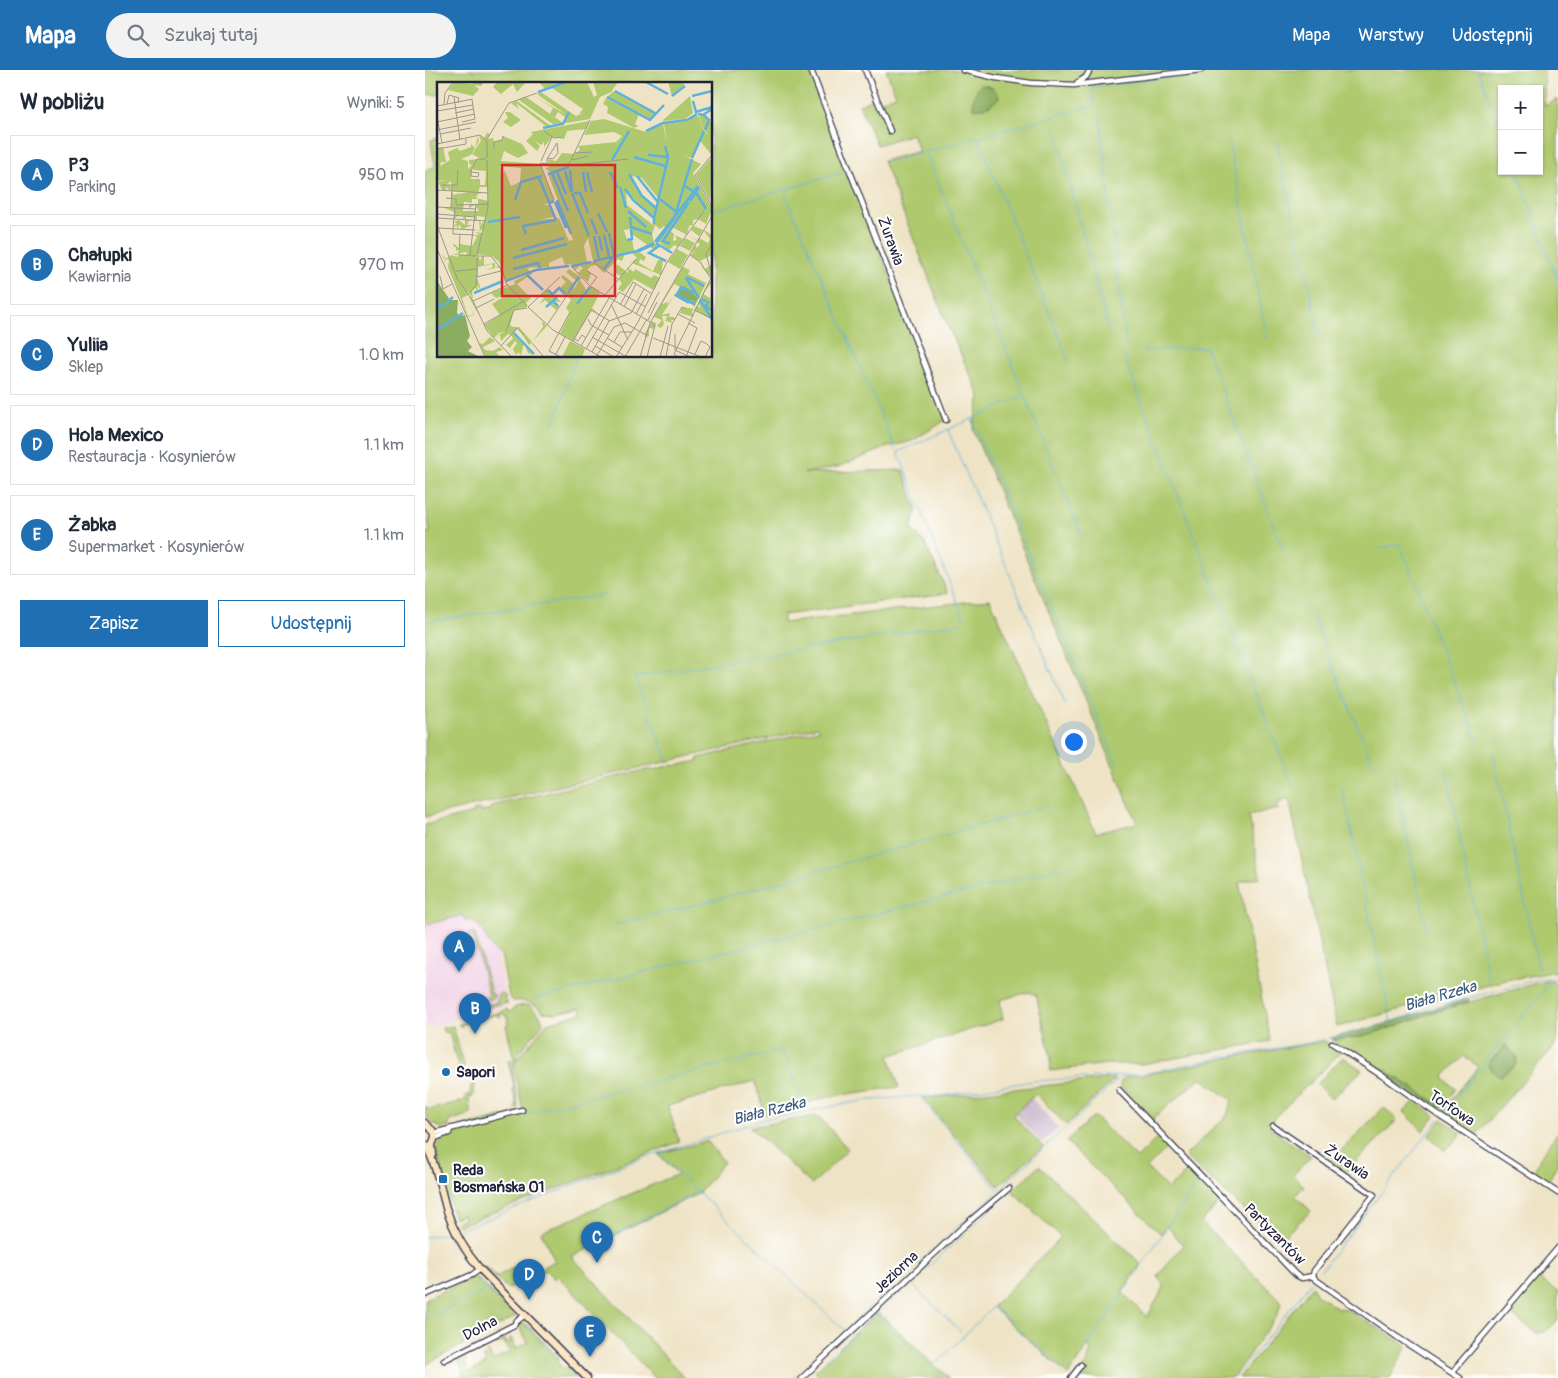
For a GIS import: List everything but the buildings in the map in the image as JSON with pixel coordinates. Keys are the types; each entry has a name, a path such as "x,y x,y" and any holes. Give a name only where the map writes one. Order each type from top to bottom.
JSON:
{"main road":[{"path":"426,1127 446,1208 465,1250 480,1268 587,1378"}],"street":[{"name":"Żurawia","path":"811,70 946,420"},
{"path":"865,70 890,131"},
{"path":"963,70 996,78 1031,83 1073,85 1201,70"},
{"path":"1073,85 1086,77 1090,70"},
{"name":"Torfowa","path":"1333,1043 1438,1115 1558,1193"},
{"name":"Partyzantów","path":"1119,1090 1296,1275 1302,1278 1313,1276 1397,1337 1460,1378"},
{"path":"431,1141 449,1131 522,1110"},
{"name":"Żurawia","path":"1273,1126 1374,1195 1314,1271 1313,1276"},
{"name":"Jeziorna","path":"803,1378 948,1241 1009,1188"},
{"path":"1453,1374 1558,1248"},
{"path":"425,1295 473,1275 480,1268"},
{"name":"Dolna","path":"444,1360 514,1325 525,1315"},
{"path":"1071,1378 1081,1365"}],"shaded area":[{"path":"488,899 505,1006 425,1028 425,915"},
{"path":"1031,1098 1059,1128 1042,1143 1015,1114"}],"green space":[{"path":"425,70 809,70 946,420 912,441 888,447 838,467 804,473 903,470 917,510 911,529 924,542 948,593 783,615 783,623 990,599 1096,833 1137,823 973,430 980,396 947,324 883,161 919,151 912,134 877,145 859,105 878,97 880,101 896,95 886,70 1181,70 1182,74 1213,70 1544,70 1545,106 1558,99 1558,971 1506,980 1337,1027 1289,799 1278,803 1279,809 1249,815 1260,877 1239,882 1270,1041 1142,1064 1107,1064 1050,1071 1051,1058 1036,995 1029,992 1000,1000 1003,1019 889,1056 899,1087 832,1096 765,1115 755,1081 668,1106 679,1142 458,1226 456,1222 464,1219 463,1215 454,1218 436,1150 444,1136 452,1133 452,1130 523,1111 514,1067 516,1060 547,1023 582,1013 580,1008 556,1013 543,1012 529,1002 513,1001 509,996 501,955 491,946 481,928 472,921 465,920 463,915 425,925 425,825 474,813 474,810 479,809 481,812 491,809 491,806 645,770 654,770 698,761 698,758 818,730 817,727 425,817 425,533 430,532 425,501 425,170 435,167 431,140 437,138 437,358 713,358 713,82 437,82 437,95 425,94"},
{"path":"981,85 992,88 999,97 988,106 974,108 973,102"},
{"path":"469,933 475,934 491,992 492,995 495,995 492,999 487,1000 486,997 489,996 473,935 469,935"},
{"path":"1547,981 1558,982 1558,1042 1475,1136 1444,1116 1446,1113 1444,1109 1478,1067 1464,1056 1445,1075 1444,1079 1456,1089 1442,1107 1357,1052 1343,1049 1333,1040 1360,1037 1431,1013"},
{"path":"502,993 507,998 504,998 507,1001 507,1005 505,1003 463,1013 464,1017 459,1016 460,1012 494,1003 497,1001 499,994"},
{"path":"1468,999 1469,1002 1360,1037 1333,1040 1331,1038 1378,1026"},
{"path":"530,1005 539,1014 543,1022 520,1051 512,1068 518,1105 518,1108 515,1109 516,1101 512,1089 514,1086 508,1061 514,1059 506,1025 508,1025 507,1016 501,1013 499,1017 498,1014 462,1024 462,1027 458,1025 507,1009 509,1012 515,1007"},
{"path":"453,1026 464,1066 459,1070 449,1032 444,1033 442,1028"},
{"path":"1325,1041 1341,1052 1274,1118 1270,1129 1311,1156 1293,1175 1304,1186 1295,1196 1311,1211 1279,1241 1185,1156 1227,1115 1232,1100 1199,1077 1198,1080 1152,1121 1122,1089 1120,1084 1124,1077 1144,1075"},
{"path":"1506,1045 1517,1057 1516,1065 1499,1077 1491,1070 1488,1064"},
{"path":"1343,1049 1357,1052 1442,1107 1437,1111"},
{"path":"1343,1057 1362,1070 1331,1099 1316,1084"},
{"path":"1114,1078 1066,1125 1036,1094 1014,1114 1043,1147 998,1186 923,1098 940,1097"},
{"path":"474,1083 473,1096 469,1097 470,1113 468,1115 449,1121 449,1127 442,1129 427,1118 425,1107 428,1110 466,1100 465,1097 470,1093 471,1085"},
{"path":"1415,1101 1435,1116 1423,1131 1404,1112"},
{"path":"1384,1107 1397,1120 1345,1173 1332,1164 1333,1159"},
{"path":"816,1116 848,1149 812,1185 750,1127"},
{"path":"1094,1116 1137,1158 1158,1137 1168,1147 1147,1168 1168,1189 1189,1169 1221,1201 1201,1222 1282,1302 1276,1317 1232,1378 1076,1378 1087,1362 1091,1350 1088,1346 1068,1375 992,1307 1061,1237 1012,1191 1039,1166 1141,1264 1122,1292 1147,1317 1164,1287 1158,1276 1183,1245 1167,1226 1161,1234 1066,1141"},
{"path":"1442,1119 1461,1133 1445,1151 1429,1136"},
{"path":"1558,1132 1558,1163 1547,1183 1535,1175 1535,1170"},
{"path":"707,1141 724,1162 699,1193 572,1257 685,1378 655,1378 558,1276 554,1279 546,1270 508,1289 484,1267 496,1277 513,1268 519,1279 555,1261 541,1232 678,1174 658,1154"},
{"path":"475,1277 515,1317 425,1365 425,1299"},
{"path":"1537,1278 1558,1292 1558,1320 1545,1332 1537,1333 1509,1313"},
{"path":"1312,1286 1317,1295 1338,1309 1346,1309 1407,1346 1390,1378 1239,1378"},
{"path":"876,1313 881,1315 949,1378 822,1378 815,1371"},
{"path":"520,1323 526,1324 559,1358 558,1363 561,1367 569,1368 577,1378 456,1378 464,1374 457,1358 460,1360 465,1357 467,1361 464,1362 470,1372 486,1364 483,1357 487,1354 488,1350 493,1361 510,1352 504,1341 497,1345 495,1342 504,1338 508,1344 511,1342 509,1339 511,1338 516,1348 528,1343 519,1326"}],"waterway":[{"path":"1093,91 1092,87 1233,70"},
{"path":"1478,70 1501,130"},
{"path":"887,162 1095,105 1093,94"},
{"path":"1100,117 1126,344"},
{"path":"1055,127 1109,332"},
{"path":"978,137 1069,362"},
{"path":"1276,140 1320,337"},
{"path":"1229,142 1267,338"},
{"path":"927,155 1081,534"},
{"path":"713,210 842,173"},
{"path":"1518,175 1558,282"},
{"path":"785,194 896,450"},
{"path":"1144,351 1206,347 1283,550"},
{"path":"1122,352 1292,785"},
{"path":"553,426 576,358"},
{"path":"964,619 898,452 1021,397"},
{"path":"972,419 1118,766"},
{"path":"948,430 1065,704"},
{"path":"1381,548 1400,544 1478,743"},
{"path":"425,622 604,595"},
{"path":"1312,615 1373,764"},
{"path":"668,761 635,677 962,623"},
{"path":"1493,753 1539,969"},
{"path":"1446,769 1489,982"},
{"path":"1394,776 1427,930"},
{"path":"1342,786 1391,1022"},
{"path":"614,925 718,899 1048,806"},
{"path":"535,999 1069,866"},
{"name":"Biała Rzeka","path":"1329,1038 1378,1026 1444,1005 1536,980 1558,978"},
{"path":"1443,1114 1553,979"},
{"name":"Biała Rzeka","path":"1103,1077 1147,1073 1324,1039"},
{"path":"454,1131 781,1050 803,1100"},
{"path":"1068,1126 1122,1076"},
{"name":"Biała Rzeka","path":"459,1230 637,1160 763,1120 861,1101 940,1096 1034,1081 1099,1077"},
{"path":"920,1097 998,1190"},
{"path":"1321,1270 1439,1119"},
{"path":"1003,1186 1064,1129"},
{"path":"660,1154 845,1331"},
{"path":"1083,1352 1197,1183"},
{"path":"912,1269 1001,1188"},
{"path":"968,1230 1012,1190"},
{"path":"602,1241 697,1193"},
{"name":"Biała Rzeka","path":"425,1237 449,1233"},
{"path":"880,1311 965,1233"},
{"path":"447,1234 457,1251"},
{"path":"461,1257 471,1270"},
{"path":"879,1299 907,1273"},
{"path":"478,1279 514,1314"},
{"path":"1235,1378 1311,1282"},
{"path":"911,1283 960,1331"},
{"path":"425,1319 489,1289"},
{"path":"850,1326 871,1306"},
{"path":"938,1362 993,1306 1067,1374"},
{"path":"821,1365 877,1314"},
{"path":"876,1315 944,1378"},
{"path":"524,1325 557,1359"},
{"path":"829,1345 846,1330"},
{"path":"793,1378 825,1349"},
{"path":"567,1369 576,1378"}],"place":[{"name":"P3","path":"459,972"},
{"name":"Chałupki","path":"475,1034"},
{"name":"Sapori","path":"446,1072"},
{"name":"Reda Bosmańska 01","path":"443,1179"},
{"name":"Yuliia","path":"597,1263"},
{"name":"Hola Mexico","path":"529,1300"},
{"name":"Żabka","path":"590,1357"}]}
